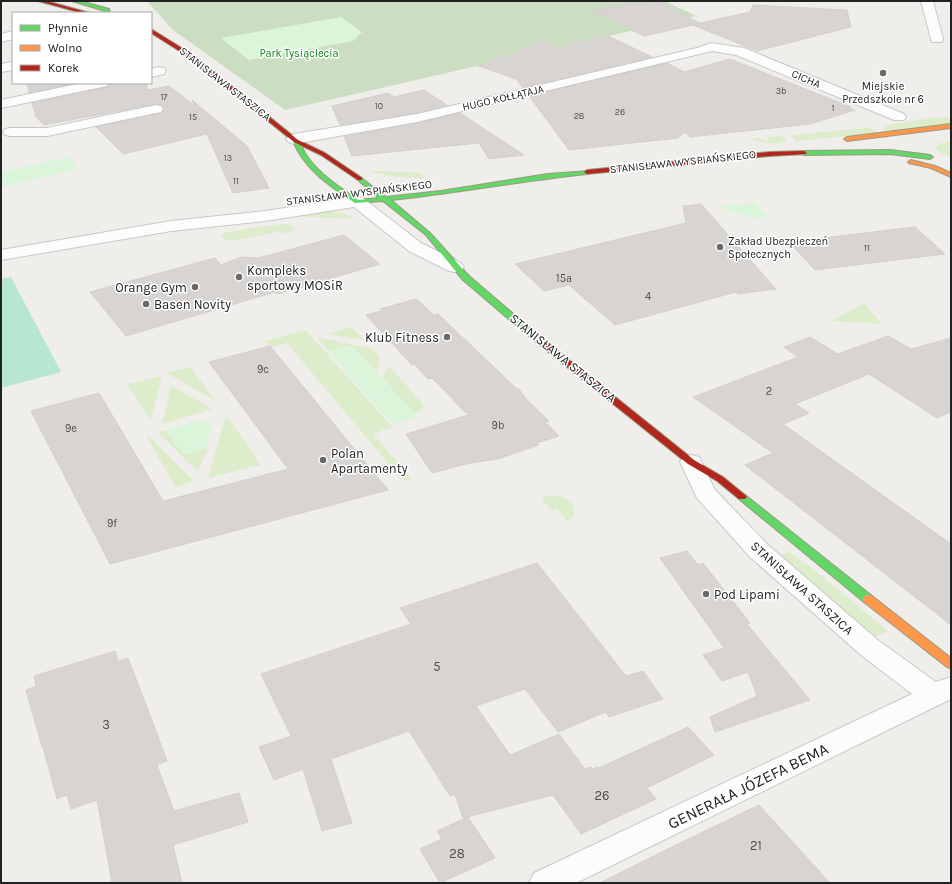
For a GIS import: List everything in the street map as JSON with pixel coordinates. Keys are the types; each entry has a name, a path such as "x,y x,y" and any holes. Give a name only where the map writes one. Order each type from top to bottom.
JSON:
{"street":[{"path":"40,1 84,12"},
{"path":"74,1 106,10 107,12"},
{"path":"927,1 937,39"},
{"name":"STANISŁAWA STASZICA","path":"152,32 191,56 295,140 314,149 347,170 374,190 436,242 455,268"},
{"path":"1,38 12,35"},
{"name":"HUGO KOŁŁĄTAJA","path":"295,140 417,118 711,47"},
{"name":"CICHA","path":"711,47 739,51 899,117"},
{"path":"1,68 12,66"},
{"path":"1,104 97,84"},
{"path":"4,129 47,132 156,109"},
{"path":"902,142 837,141 951,126"},
{"path":"924,139 933,136 951,135"},
{"name":"STANISŁAWA STASZICA","path":"295,140 298,150 314,169 415,247 455,268 558,356 691,462 720,479 793,540 951,664"},
{"name":"STANISŁAWA WYSPIAŃSKIEGO","path":"770,154 793,146 819,143"},
{"path":"920,148 930,157 948,163"},
{"name":"STANISŁAWA WYSPIAŃSKIEGO","path":"460,180 548,176 770,154 893,151 930,157"},
{"path":"846,152 920,164 951,175"},
{"name":"STANISŁAWA WYSPIAŃSKIEGO","path":"351,198 385,200 511,183 548,176"},
{"name":"STANISŁAWA WYSPIAŃSKIEGO","path":"1,255 171,226 265,216 351,198 374,190 388,188"},
{"name":"STANISŁAWA STASZICA","path":"691,462 705,493 759,551 870,648 942,691"},
{"name":"GENERAŁA JÓZEFA BEMA","path":"545,883 876,725 942,691"}],"green space":[{"name":"Park Tysiąclecia","path":"147,1 665,1 696,16 285,110 173,30"},
{"path":"341,17 362,32 353,41 249,60 221,38"},
{"path":"939,117 951,117 951,124 886,132 883,129 887,125"},
{"path":"871,128 877,133 796,141 790,135"},
{"path":"781,136 788,142 769,144 749,139 759,138 762,140 769,140 767,137"},
{"path":"951,141 951,157 936,149 938,144"},
{"path":"69,157 78,169 1,187 1,172"},
{"path":"371,172 421,173 424,178 397,177"},
{"path":"755,202 768,217 754,218 723,209 721,206"},
{"path":"328,211 345,214 354,219 308,217 297,215"},
{"path":"287,224 295,228 291,232 284,234 281,231 233,241 225,240 221,236 223,233"},
{"path":"11,277 61,372 1,388 1,279"},
{"path":"864,303 882,324 831,321"},
{"path":"351,327 365,341 327,334"},
{"path":"306,330 392,427 373,434 412,479 403,481 287,343 270,347 265,341"},
{"path":"317,337 373,349 379,357 377,372 351,345 328,351"},
{"path":"351,345 418,416 392,424 328,351"},
{"path":"190,367 216,401 167,373"},
{"path":"390,367 424,405 420,411 414,413 382,377"},
{"path":"160,376 161,381 151,421 127,384"},
{"path":"171,385 212,409 162,424"},
{"path":"226,415 261,465 208,478"},
{"path":"205,419 212,430 206,442 208,448 185,454 173,441 166,430"},
{"path":"166,430 173,441 185,454 208,448 198,472 158,432"},
{"path":"149,436 194,481 176,487 147,438"},
{"path":"546,496 562,497 570,502 574,511 573,517 568,522 557,509 551,510 541,498"},
{"path":"788,552 812,568 888,631 874,637 796,570 782,555"}],"building":[{"path":"657,1 700,23 750,12 753,5 847,10 851,27 757,51 693,25 644,36 592,11 628,4 630,5"},
{"path":"606,35 652,57 523,88 516,79 479,66 543,41 558,48"},
{"path":"730,59 851,107 848,108 855,110 810,124 690,137 685,132 678,138 569,150 529,96 667,63 684,72"},
{"path":"27,84 70,84 29,93"},
{"path":"109,84 147,84 147,90 169,86 195,106 192,100 247,146 269,188 233,193 207,134 123,154 96,127 161,113 164,108 161,105 156,104 44,125 36,117 32,103 107,87"},
{"path":"424,90 447,105 417,113 340,125 332,106 388,93 394,97"},
{"path":"460,113 524,155 489,159 479,143 352,156 344,137 417,123"},
{"path":"701,204 776,289 738,294 736,292 615,325 569,285 544,291 515,264 686,223 683,206"},
{"path":"915,227 945,254 815,270 789,242"},
{"name":"Kompleks sportowy MOSiR","path":"344,235 380,264 278,294 275,292 126,336 90,292 215,258 221,265 241,257 258,258"},
{"path":"416,299 434,315 438,314 517,389 519,389 526,399 549,421 545,422 559,436 537,443 539,445 498,459 470,463 432,473 406,434 468,415 432,378 428,379 414,364 412,365 366,315 382,311 380,309"},
{"path":"888,336 911,349 951,338 951,412 937,418 869,374 795,404 809,413 783,424 951,544 951,625 745,465 773,453 693,397 798,357 784,347 810,337 838,354"},
{"name":"Polan Apartamenty","path":"270,346 388,490 110,564 31,411 99,393 163,501 288,469 209,362"},
{"path":"687,551 698,565 703,563 750,623 747,624 810,700 715,732 710,717 757,696 748,672 722,681 703,655 724,648 660,558"},
{"path":"537,563 626,676 643,671 663,699 609,717 606,712 558,732 525,689 476,706 510,755 559,734 585,769 591,767 593,769 597,767 599,768 688,727 714,755 647,788 656,799 581,834 553,795 463,818 455,795 450,796 409,731 331,759 352,823 322,831 303,769 274,780 259,747 291,736 261,674 411,624 400,608"},
{"path":"115,651 118,661 128,658 167,761 157,765 174,811 239,793 248,822 173,845 182,883 112,883 97,800 71,809 67,795 57,799 26,690 36,686 34,676"},
{"path":"759,805 830,883 600,883 676,845"},
{"path":"468,817 495,858 440,883 420,849 442,839 437,831"}],"traffic: fast":[{"path":"74,1 107,10 108,12"},
{"path":"296,141 300,151 313,169 357,202 441,193 548,176 587,172"},
{"path":"804,153 890,152 930,157"},
{"path":"360,179 428,234 466,278 535,337"},
{"path":"742,497 868,599"}],"traffic: slow":[{"path":"847,139 951,126"},
{"path":"911,162 933,167 951,175"},
{"path":"868,599 951,664"}],"traffic: jam":[{"path":"40,1 84,12"},
{"path":"152,32 191,56 296,141 323,154 360,179"},
{"path":"587,172 770,154 804,153"},
{"path":"535,337 691,462 720,479 742,497"}],"place":[{"name":"Miejskie Przedszkole nr 6","path":"883,73"},
{"name":"Zakład Ubezpieczeń Społecznych","path":"720,247"},
{"name":"Kompleks sportowy MOSiR","path":"239,277"},
{"name":"Orange Gym","path":"195,287"},
{"name":"Basen Novity","path":"146,304"},
{"name":"Klub Fitness","path":"447,337"},
{"name":"Polan Apartamenty","path":"323,460"},
{"name":"Pod Lipami","path":"706,594"}]}
